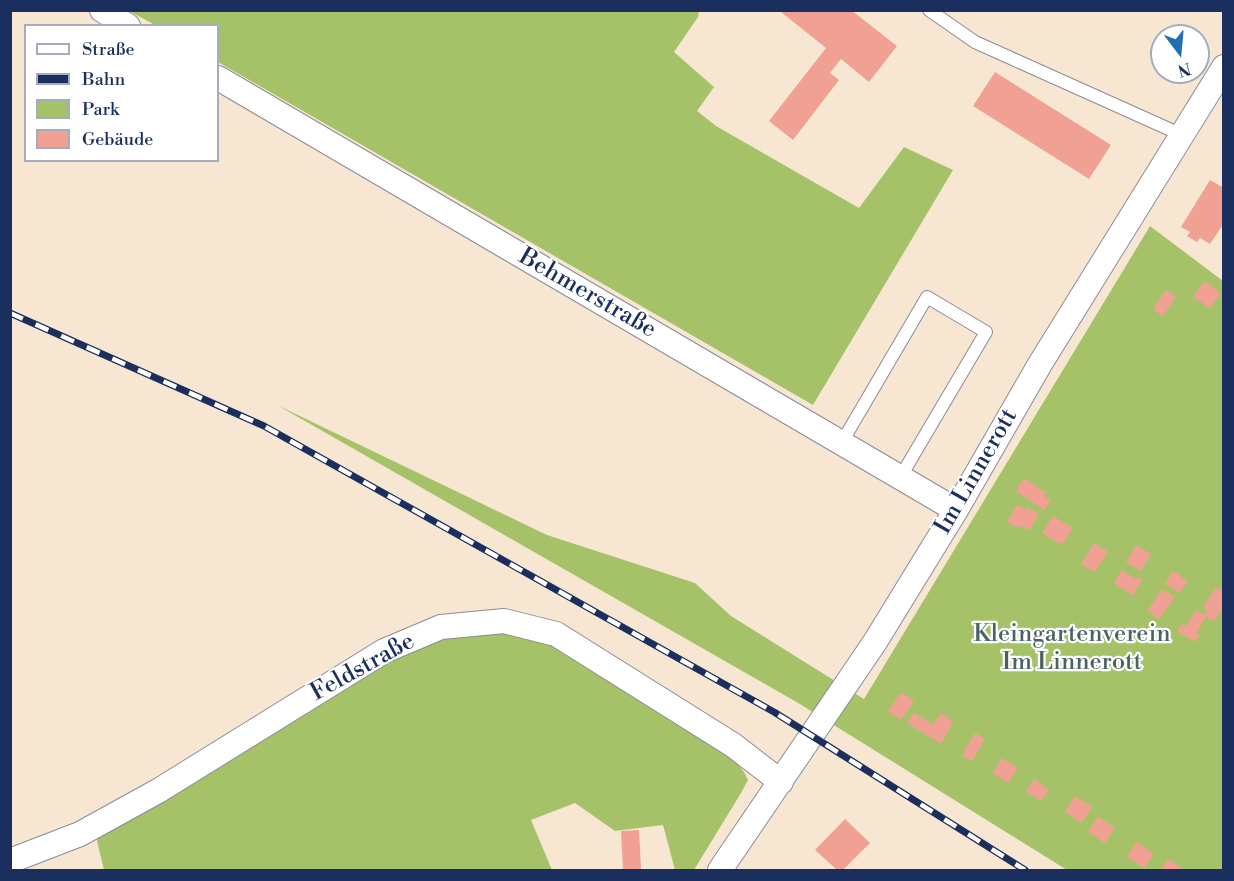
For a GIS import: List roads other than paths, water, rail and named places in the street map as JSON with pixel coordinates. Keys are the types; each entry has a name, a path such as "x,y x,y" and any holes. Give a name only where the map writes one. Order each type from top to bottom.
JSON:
{"street":[{"path":"102,10 125,24"},
{"name":"Im Linnerott","path":"720,870 875,642 956,510 1040,364 1180,134 1224,67"},
{"name":"Behmerstraße","path":"219,79 956,510"},
{"name":"Feldstraße","path":"10,861 80,834 158,791 384,651 441,627 504,621 556,634 733,745 781,782"}],"lane":[{"path":"929,10 975,42 1180,134"},
{"path":"842,442 927,297 986,332 901,476"}],"railway":[{"path":"10,313 264,426 774,712 1025,870"}],"park label":[{"name":"Kleingartenverein Im Linnerott","path":"1072,649"}]}
